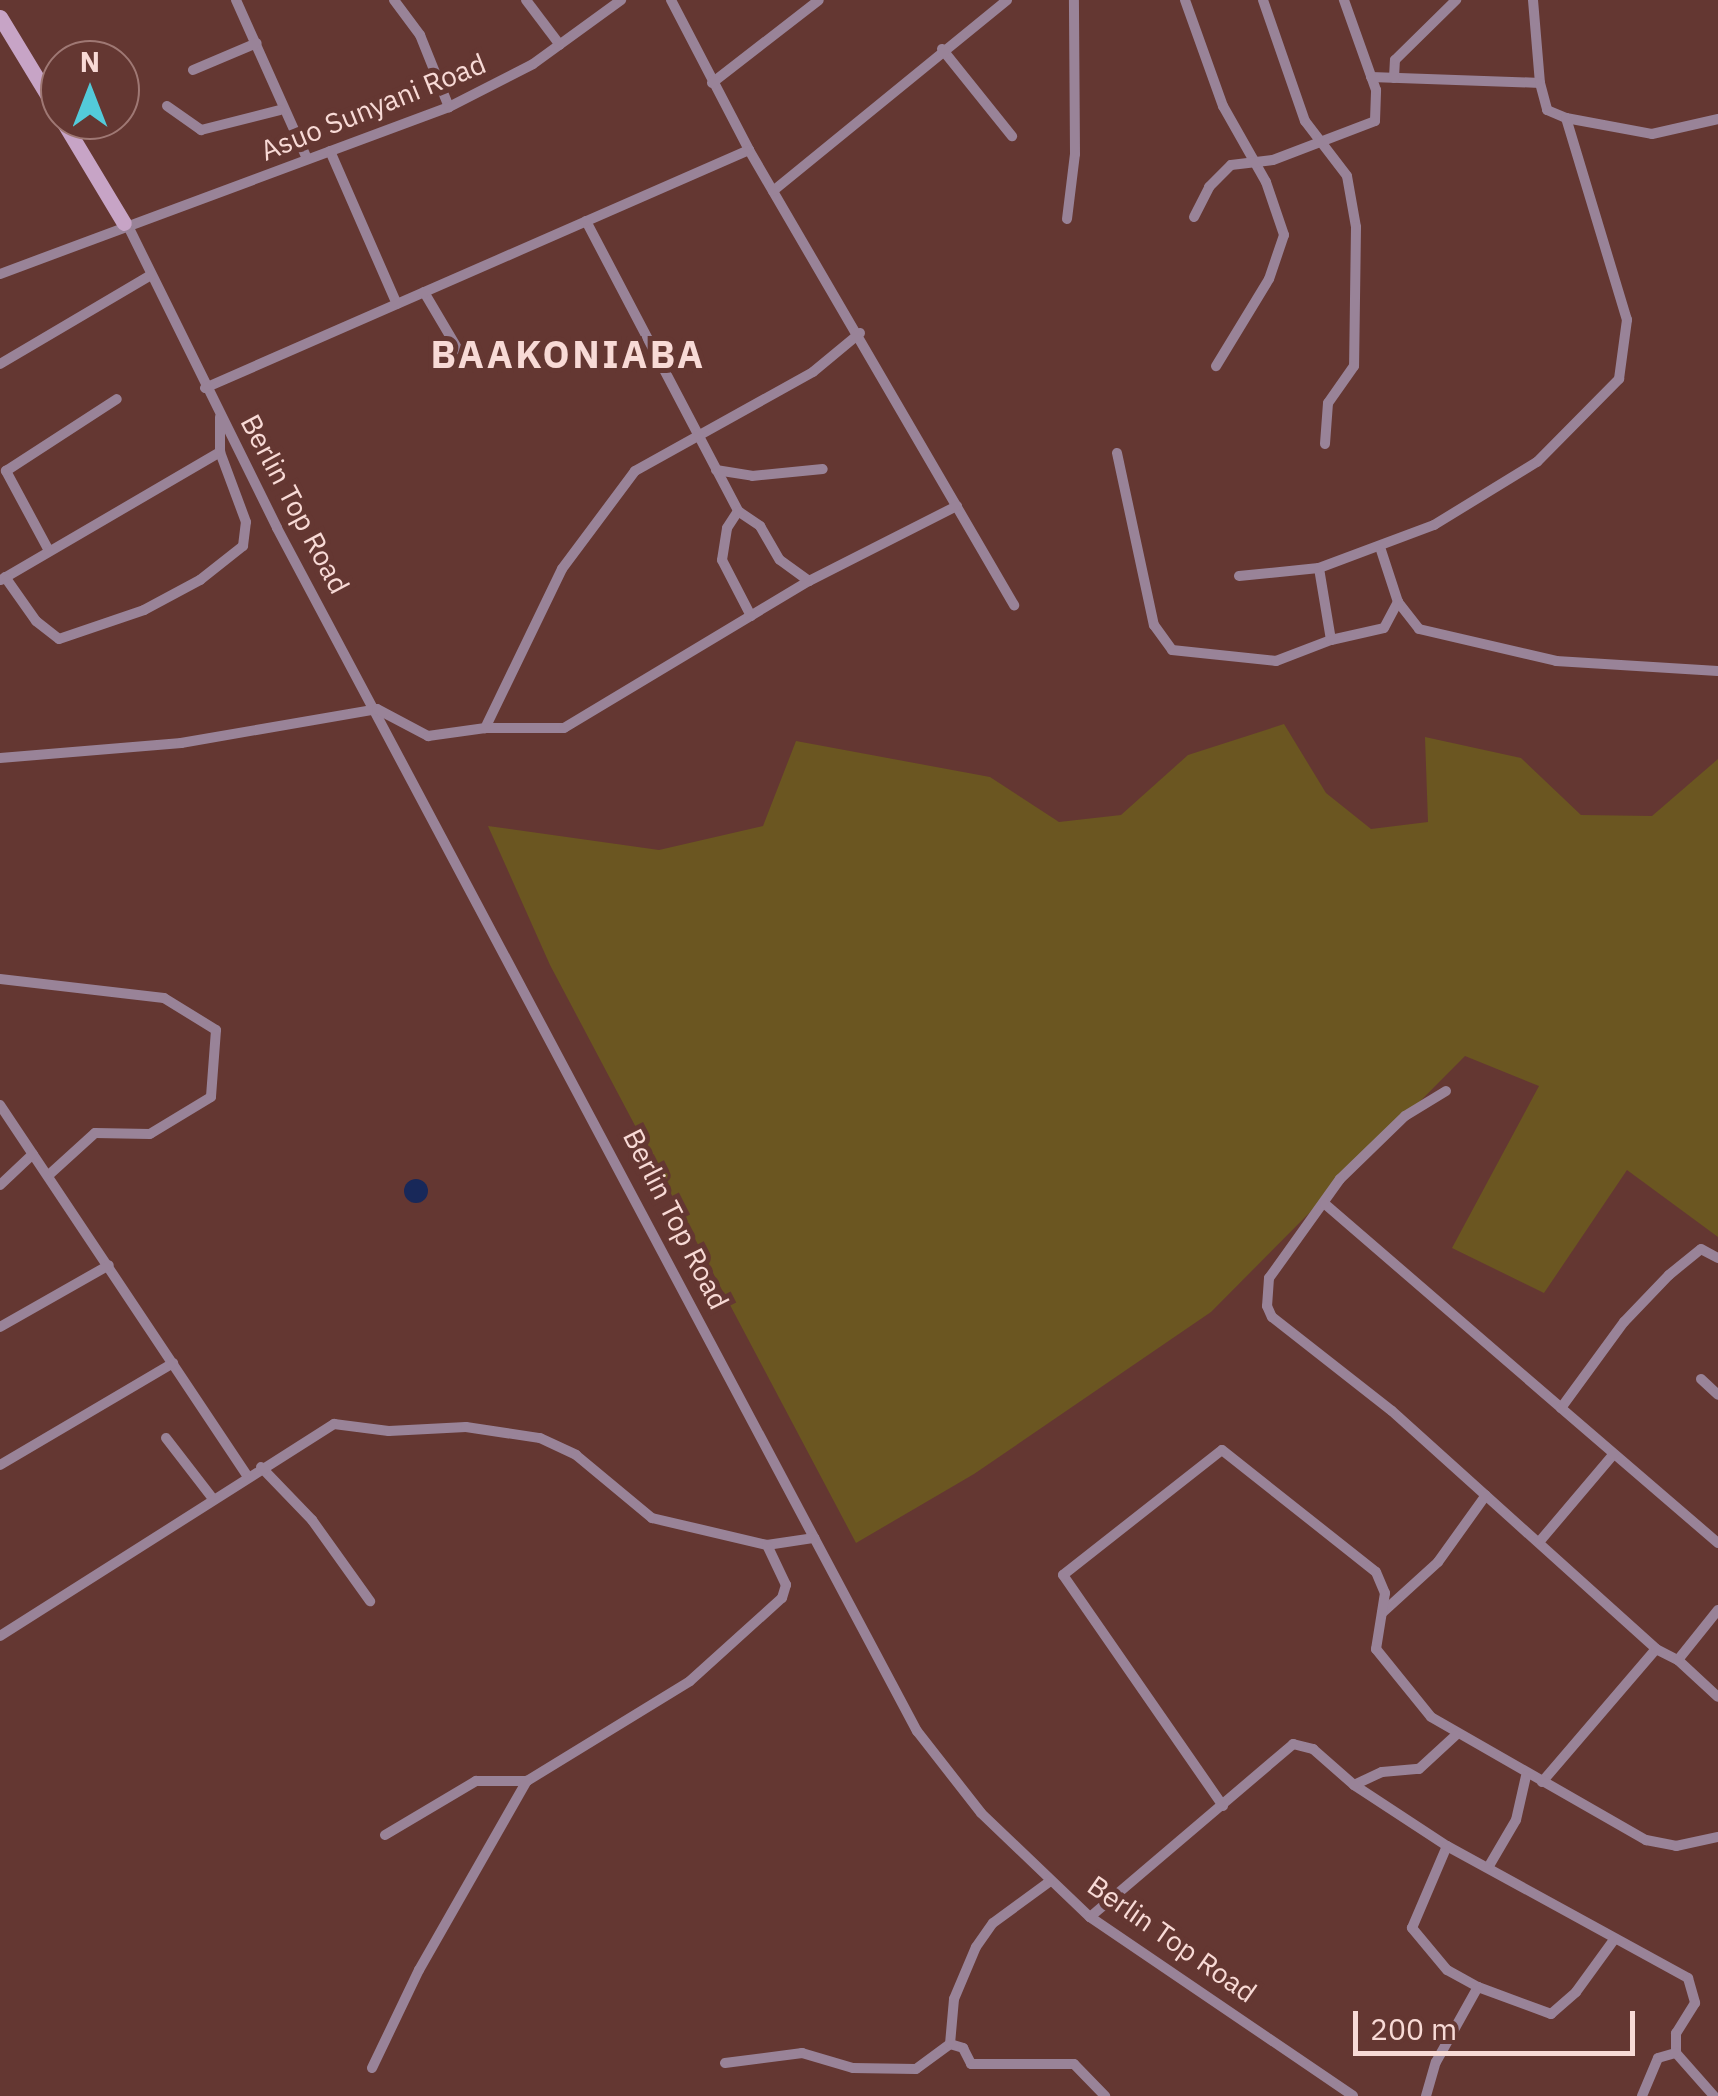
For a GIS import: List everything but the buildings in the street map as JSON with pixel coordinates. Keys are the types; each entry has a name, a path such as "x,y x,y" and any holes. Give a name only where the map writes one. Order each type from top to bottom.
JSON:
{"street":[{"path":"236,0 257,44 280,110 308,159"},
{"path":"394,0 420,35 449,107"},
{"path":"526,0 560,45"},
{"name":"Asuo Sunyani Road","path":"0,274 125,223 449,107 560,45 621,0"},
{"path":"671,0 749,150 860,334 1014,606"},
{"path":"712,83 820,0"},
{"path":"773,191 942,49 1007,0"},
{"path":"1067,219 1075,154 1074,0"},
{"path":"1184,0 1248,160 1278,210 1283,250 1216,366"},
{"path":"1263,0 1305,121 1348,176 1357,248 1354,366 1328,404 1325,444"},
{"path":"1194,217 1218,177 1248,160 1273,160 1375,121 1379,104 1344,0"},
{"path":"1394,78 1395,60 1456,0"},
{"path":"1533,0 1540,83 1548,110 1566,118 1666,135 1718,119"},
{"name":"Berlin Top Road","path":"0,17 40,83"},
{"path":"192,70 257,44"},
{"path":"942,49 1012,136"},
{"path":"1371,78 1540,83"},
{"path":"167,106 202,130 280,110"},
{"path":"1239,576 1320,568 1434,525 1536,462 1619,378 1626,320 1566,118"},
{"name":"Berlin Top Road","path":"74,140 125,223 204,388 918,1731 981,1813 1090,1917 1353,2096"},
{"path":"204,388 749,150"},
{"path":"330,151 397,304"},
{"path":"586,221 694,435 738,511 760,526 780,560 809,581"},
{"path":"0,364 151,276"},
{"path":"424,292 463,358"},
{"path":"486,728 562,569 594,518 634,471 813,372 860,334"},
{"path":"48,549 6,471 117,399"},
{"path":"220,416 220,452 246,522 243,546 200,580 108,625 59,639 36,621 3,579 48,549 220,452"},
{"path":"1118,454 1154,625 1172,650 1276,661 1331,640 1384,628 1398,602"},
{"path":"716,470 752,476 823,469"},
{"path":"0,758 181,743 377,709 428,736 486,728 564,728 809,581 957,506"},
{"path":"738,511 727,528 722,560 751,616"},
{"path":"1380,547 1398,602 1419,629 1556,661 1718,671"},
{"path":"1320,568 1331,640"},
{"path":"0,980 164,998 216,1030 210,1097 150,1134 95,1133 50,1174"},
{"path":"1446,1091 1404,1116 1340,1178 1325,1204 1268,1278 1272,1317 1540,1541 1656,1648 1678,1660 1718,1697"},
{"path":"0,1105 50,1174 248,1475"},
{"path":"0,1185 33,1154"},
{"path":"1325,1204 1718,1543"},
{"path":"1561,1408 1624,1322 1669,1275 1701,1249 1718,1258"},
{"path":"0,1327 109,1265"},
{"path":"0,1465 173,1363"},
{"path":"1701,1379 1718,1395"},
{"path":"0,1636 248,1475 334,1424 389,1431 504,1430 576,1454 652,1518 768,1545 814,1538"},
{"path":"166,1438 214,1500"},
{"path":"1223,1806 1066,1586 1064,1572 1222,1450 1376,1572 1384,1586 1382,1614 1374,1640 1382,1659 1418,1703 1456,1735 1646,1840 1676,1846 1718,1837"},
{"path":"1540,1541 1614,1456"},
{"path":"261,1467 312,1520 370,1601"},
{"path":"1382,1614 1438,1562 1486,1495"},
{"path":"372,2068 419,1970 527,1781 690,1681 778,1603 786,1585 768,1545"},
{"path":"1678,1660 1718,1610"},
{"path":"1542,1782 1656,1648"},
{"path":"1354,1785 1382,1772 1419,1769 1456,1735"},
{"path":"1090,1917 1293,1744 1313,1749 1354,1785 1447,1846 1489,1866 1613,1941 1688,1978 1694,1988 1694,2003 1676,2033 1676,2053 1714,2096"},
{"path":"1489,1866 1516,1820 1526,1776"},
{"path":"385,1836 476,1781 527,1781"},
{"path":"1447,1846 1412,1928 1447,1970 1478,1987 1550,2014 1576,1992 1613,1941"},
{"path":"724,2063 802,2053 854,2068 916,2069 950,2044 954,1999 976,1946 993,1923 1049,1882"},
{"path":"1426,2096 1436,2062 1478,1987"},
{"path":"950,2044 964,2048 971,2064 1074,2064 1105,2096"},
{"path":"1642,2096 1658,2058 1676,2053"}],"shaded area":[{"path":"1284,724 1326,793 1371,829 1428,822 1425,737 1521,758 1581,815 1652,816 1718,759 1718,1237 1627,1170 1544,1293 1452,1248 1539,1086 1465,1056 1211,1312 974,1474 856,1543 550,965 488,826 659,850 763,826 796,741 990,777 1059,822 1121,815 1188,755"}],"water":[{"path":"416,1179 425,1182 425,1200 416,1203 407,1200 404,1191 407,1182"}],"district":[{"name":"BAAKONIABA","path":"568,354"}]}
